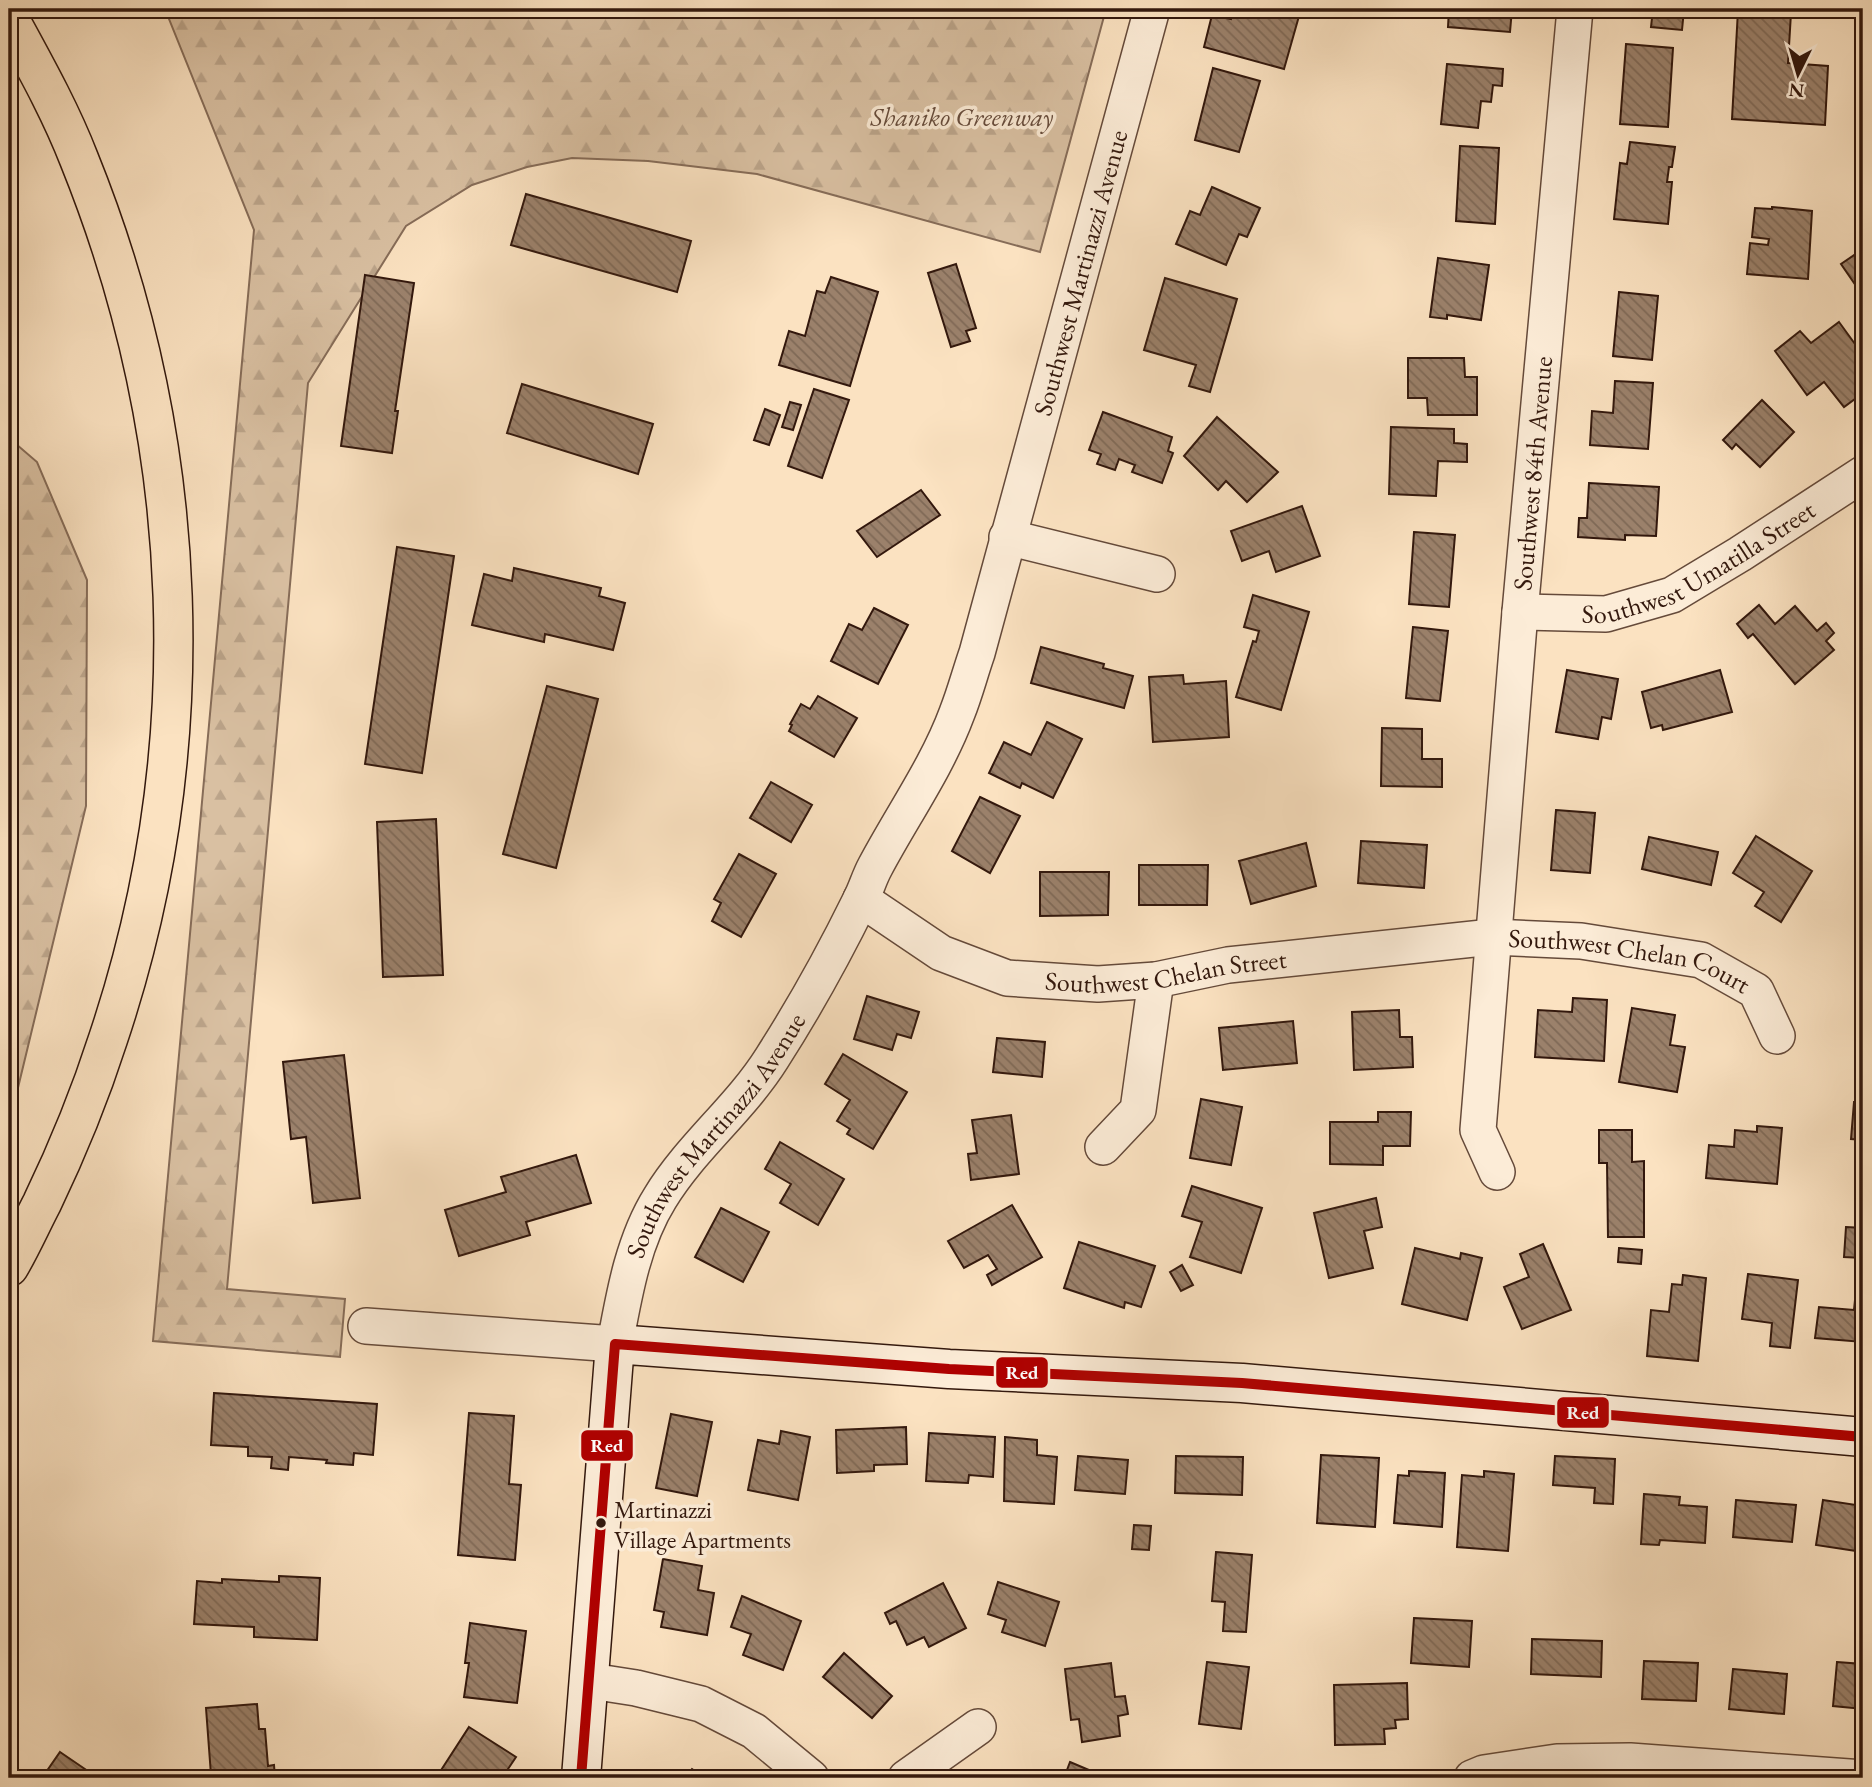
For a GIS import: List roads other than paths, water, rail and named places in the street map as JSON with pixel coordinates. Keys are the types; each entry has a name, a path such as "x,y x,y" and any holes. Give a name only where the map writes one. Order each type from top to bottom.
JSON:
{"highway":[{"path":"9,18 79,157 130,310 153,407 167,503 174,595 174,691 165,789 148,896 125,989 93,1087 63,1160 9,1267"}],"street":[{"name":"Southwest Martinazzi Avenue","path":"581,1778 591,1681 615,1344 643,1232 659,1199 683,1165 740,1102 772,1058 861,899 873,870 927,775 957,715 977,653 1152,9"},
{"name":"Southwest 84th Avenue","path":"1497,1172 1478,1130 1492,937 1574,9"},
{"name":"Southwest Umatilla Street","path":"1520,612 1606,614 1672,595 1863,474"},
{"path":"1007,537 1157,574"},
{"name":"Southwest Chelan Street","path":"861,899 941,953 1007,978 1098,984 1156,980 1228,965 1492,937"},
{"name":"Southwest Chelan Court","path":"1492,937 1581,941 1701,960 1756,991 1777,1035"},
{"path":"1103,1147 1139,1110 1156,980"},
{"path":"366,1326 949,1369 1242,1383 1863,1437"},
{"path":"591,1681 701,1703 754,1731 811,1778"},
{"path":"906,1778 978,1727"},
{"path":"1472,1778 1484,1773 1556,1762 1630,1760 1863,1778"}],"place":[{"name":"Martinazzi Village Apartments","path":"601,1523"}],"park label":[{"name":"Shaniko Greenway","path":"962,117"}]}
